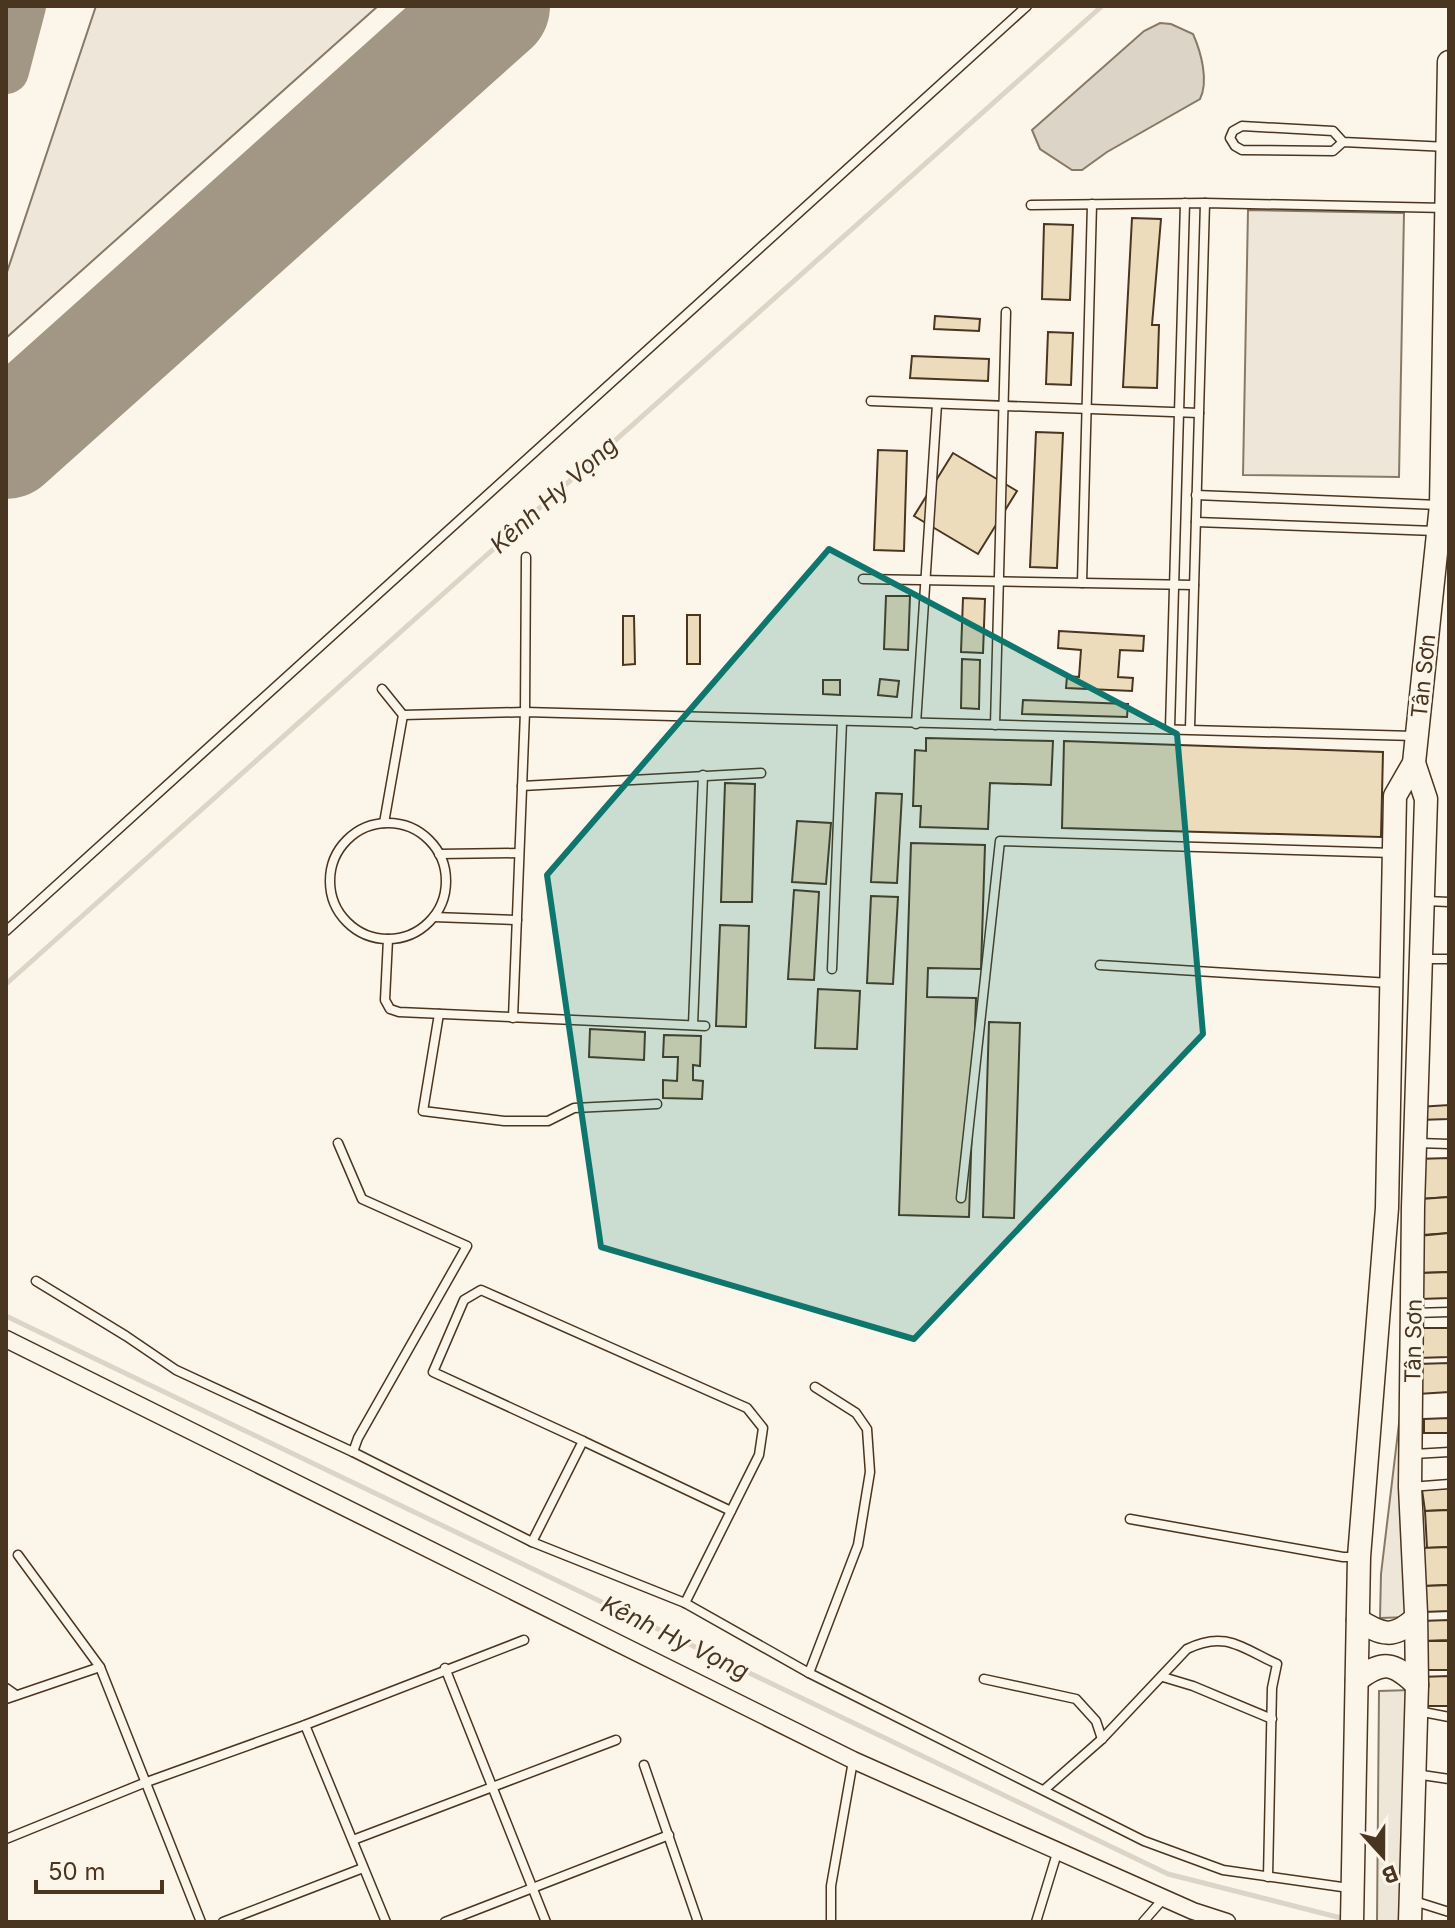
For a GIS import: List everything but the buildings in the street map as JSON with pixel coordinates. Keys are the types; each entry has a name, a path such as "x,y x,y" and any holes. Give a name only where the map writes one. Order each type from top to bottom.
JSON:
{"street":[{"name":"Tân Sơn","path":"1352,1922 1359,1557 1389,1159 1395,796 1414,763 1440,531 1448,293 1449,62"},
{"name":"Tân Sơn","path":"1410,1911 1417,1685 1410,1487 1413,1207 1426,799 1414,763"},
{"path":"1389,1159 1403,1165 1416,1151"},
{"path":"1387,1208 1400,1199 1407,1200 1413,1207"},
{"path":"6,1339 853,1760 1193,1911 1227,1922"},
{"path":"1358,1620 1377,1632 1388,1634 1405,1629 1415,1619"},
{"path":"1357,1680 1373,1667 1386,1666 1401,1669 1417,1685"}],"lane":[{"path":"6,931 1027,6"},
{"path":"1343,142 1333,131 1242,126 1233,131 1230,138 1242,150 1333,151 1343,142 1448,147"},
{"path":"1170,728 1185,203"},
{"path":"1031,205 1205,203 1447,208"},
{"path":"1190,728 1205,203"},
{"path":"1082,583 1092,204"},
{"path":"995,725 1006,312"},
{"path":"871,401 1199,413"},
{"path":"916,724 937,404"},
{"path":"1196,495 1441,505"},
{"path":"1196,522 1440,531"},
{"path":"513,1018 525,712 526,557"},
{"path":"863,579 1194,585"},
{"path":"382,689 403,715 384,823"},
{"path":"403,715 525,712 1417,736"},
{"path":"832,969 842,721"},
{"path":"522,786 761,773"},
{"path":"693,1025 703,775"},
{"path":"384,823 403,825 421,833 439,854 444,863 446,882 443,901 434,917 419,930 402,938 388,939 364,934 348,924 336,909 330,890 333,862 349,838 365,827 384,823"},
{"path":"961,1198 1000,841 1393,853"},
{"path":"439,854 519,853"},
{"path":"1424,901 1449,902"},
{"path":"434,917 517,920"},
{"path":"388,939 385,1000 390,1009 399,1012 705,1026"},
{"path":"1422,959 1449,959"},
{"path":"1100,965 1391,983"},
{"path":"439,1014 423,1111 504,1121 548,1121 574,1108 657,1104"},
{"path":"338,1143 362,1199 467,1246 358,1438 353,1452"},
{"path":"1416,1151 1449,1144"},
{"path":"36,1281 176,1370 353,1452 532,1542 685,1603 809,1673 1144,1841 1223,1870 1353,1892"},
{"path":"685,1603 731,1511 759,1455 763,1428 747,1408 481,1290 464,1300 433,1372 731,1511"},
{"path":"1414,1313 1449,1312"},
{"path":"809,1673 858,1545 870,1472 867,1429 856,1413 815,1387"},
{"path":"532,1542 583,1441"},
{"path":"1410,1454 1449,1452"},
{"path":"1410,1487 1449,1484"},
{"path":"1130,1519 1343,1557 1359,1557"},
{"path":"18,1555 100,1667 201,1922"},
{"path":"1044,1790 1102,1739 1187,1649 1204,1641 1224,1639 1277,1664 1272,1688 1268,1877"},
{"path":"6,1839 144,1783 305,1725 445,1668 524,1640"},
{"path":"6,1699 100,1667"},
{"path":"445,1668 546,1922"},
{"path":"1163,1677 1272,1719"},
{"path":"984,1679 1076,1699 1096,1721 1102,1739"},
{"path":"6,1688 16,1695"},
{"path":"1416,1711 1449,1717"},
{"path":"305,1725 386,1922"},
{"path":"353,1840 616,1740"},
{"path":"831,1922 831,1886 853,1760"},
{"path":"644,1765 698,1922"},
{"path":"1414,1774 1449,1779"},
{"path":"445,1922 669,1835"},
{"path":"1036,1922 1058,1850"},
{"path":"223,1922 363,1868"},
{"path":"1143,1922 1164,1897"},
{"path":"1410,1911 1449,1912"}],"highlighted area":[{"path":"829,549 1177,734 1203,1034 914,1339 601,1247 547,875"}],"shaded area":[{"path":"96,6 378,6 6,338 6,275"},
{"path":"1160,23 1171,24 1193,34 1204,75 1200,99 1107,152 1082,170 1072,170 1040,149 1032,130 1144,31"},
{"path":"1248,210 1404,213 1399,477 1243,475"},
{"path":"1409,1340 1412,1617 1380,1618 1381,1574"},
{"path":"1411,1690 1407,1922 1377,1922 1379,1691"}],"waterway":[{"name":"Kênh Hy Vọng","path":"6,984 1102,6"},
{"name":"Kênh Hy Vọng","path":"6,1316 1168,1874 1345,1919"}],"taxiway":[{"path":"6,71 23,6"}],"runway":[{"path":"6,442 493,6"}]}
